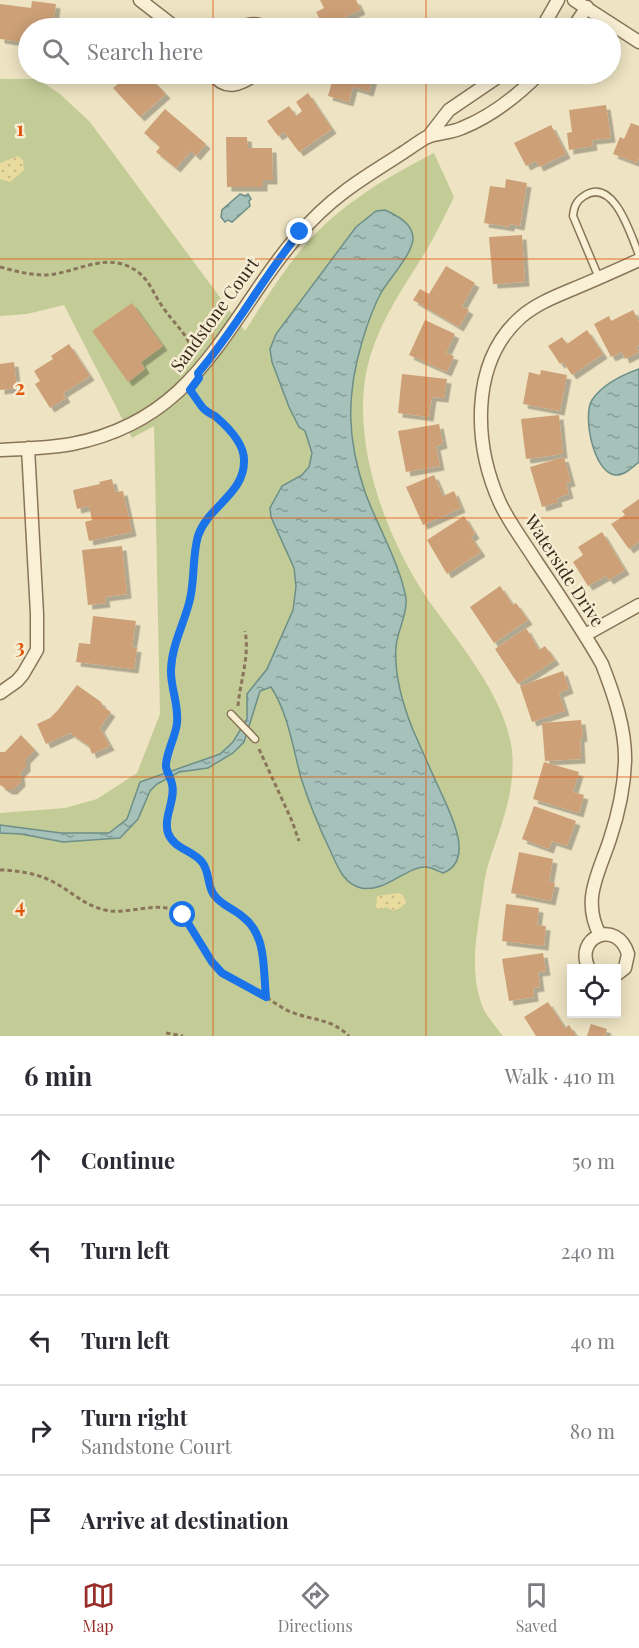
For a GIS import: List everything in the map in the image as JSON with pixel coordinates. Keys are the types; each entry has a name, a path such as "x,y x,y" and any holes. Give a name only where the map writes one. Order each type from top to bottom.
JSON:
{"street":[{"path":"141,0 164,18"},
{"path":"548,18 558,0"},
{"path":"574,0 603,18"},
{"path":"580,18 587,7"},
{"path":"621,30 639,42"},
{"path":"226,84 232,86 241,84"},
{"name":"Sandstone Court","path":"428,137 449,110 487,84"},
{"name":"Sandstone Court","path":"0,450 71,444 118,430 168,402 212,357 281,255 312,220 342,193 428,137 460,129 482,119 529,84"},
{"name":"Waterside Drive","path":"600,935 594,925 591,895 632,761 602,664 500,503 487,467 482,438 481,401 492,357 499,343 514,324 541,303 639,260"},
{"path":"0,693 17,681 37,650 28,448"},
{"path":"585,635 639,605"},
{"path":"588,964 585,954 592,939 600,935 614,935 626,946 628,961 621,971"}],"lane":[{"path":"599,278 573,216 577,201 584,196 591,192 600,192 614,202 621,212 639,255"},
{"path":"231,714 255,738"}],"path":[{"path":"0,267 35,275 48,275 90,264 109,262 127,266 139,273 147,281 164,309 187,336 195,353 199,378 190,390 204,409 230,430 240,444 244,459 238,484 204,524 195,549 191,596 171,665 178,721 166,768 172,784 167,822 169,834 174,843 202,862 208,872 211,891 216,898 243,916 258,933 266,997"},
{"path":"237,720 240,684 246,663 245,631"},
{"path":"255,738 299,841"},
{"path":"0,870 33,874 46,879 94,908 129,912 163,907 174,910 183,915 212,962 222,973 278,1006 292,1012 329,1021 350,1036"},
{"path":"166,1033 183,1036"}],"green space":[{"path":"0,79 18,79 18,84 45,84 60,94 90,122 245,331 289,264 334,216 366,192 434,153 454,197 429,246 389,312 376,340 364,385 363,418 367,453 375,487 401,553 417,582 493,694 508,732 513,766 510,794 486,874 475,961 477,986 484,1010 503,1036 0,1036 0,813 65,808 97,799 137,773 160,714 154,426 132,438 64,305 27,314 0,316"}],"sand":[{"path":"18,156 23,160 24,170 10,182 0,179 0,163"},
{"path":"398,893 404,897 406,903 400,908 393,911 386,907 381,910 376,907 377,896"}],"water":[{"path":"240,194 245,196 248,194 251,199 250,206 232,222 228,220 225,222 221,217 222,210"},
{"path":"385,210 407,224 413,237 410,250 379,297 370,316 353,381 352,435 365,492 394,558 403,585 406,604 396,647 398,679 409,720 457,834 458,857 453,866 443,873 427,867 418,868 387,884 370,889 355,886 345,878 335,862 311,806 301,778 286,719 271,687 260,691 244,742 233,753 208,768 179,772 157,784 150,791 138,819 120,838 63,842 21,834 0,833 0,825 61,833 109,833 127,819 140,782 220,754 233,742 247,719 247,694 267,669 293,610 296,586 294,568 271,517 270,508 282,486 302,475 309,467 312,453 305,431 299,427 289,407 272,362 270,349 276,334 356,227 376,211"},
{"path":"639,369 639,462 625,473 615,475 601,465 596,455 589,430 589,408 592,400 607,385"}],"building":[{"path":"320,0 356,0 361,10 344,18 319,18 316,12 324,8"},
{"path":"32,1 56,4 54,18 18,18 18,42 0,39 0,4 31,8"},
{"path":"118,84 156,84 166,94 140,117 113,88"},
{"path":"331,84 371,84 369,92 353,87 349,102 328,96"},
{"path":"308,93 332,129 299,152 284,132 278,136 267,121 289,106 296,116 302,111 296,102"},
{"path":"606,105 611,138 592,140 593,146 569,150 567,133 572,132 569,110"},
{"path":"165,109 206,144 196,156 191,151 176,168 156,152 160,147 144,133"},
{"path":"631,123 639,126 637,163 613,154 620,137 624,139"},
{"path":"551,125 566,154 539,167 536,161 526,166 514,143"},
{"path":"226,137 247,137 248,148 272,148 273,180 263,180 263,187 227,187"},
{"path":"506,179 527,183 520,226 510,224 510,227 484,223 490,186 505,188"},
{"path":"522,235 525,282 493,284 489,237"},
{"path":"446,266 475,283 462,306 469,310 459,327 413,300 420,289 429,294"},
{"path":"132,303 163,346 141,362 145,369 128,382 92,331"},
{"path":"633,310 639,322 639,345 636,346 639,352 625,359 622,352 611,357 594,324 609,316 611,321"},
{"path":"425,320 455,334 446,353 454,356 447,372 409,355"},
{"path":"587,330 603,354 572,375 563,362 560,364 548,346 562,337 567,344"},
{"path":"69,344 90,376 63,393 66,398 50,408 35,384 40,381 34,371 53,359 51,356"},
{"path":"14,362 17,388 0,390 0,364"},
{"path":"541,370 567,375 560,411 523,404 529,372 540,375"},
{"path":"402,374 447,379 444,398 432,397 429,417 398,413"},
{"path":"559,415 563,454 526,459 521,419"},
{"path":"439,424 443,444 436,446 440,466 406,472 398,431"},
{"path":"564,457 571,482 566,483 569,494 557,498 558,502 542,507 530,467"},
{"path":"434,475 443,496 454,491 461,508 423,525 406,487"},
{"path":"112,479 115,492 123,491 132,532 89,541 85,522 92,520 89,506 77,509 73,490"},
{"path":"639,499 639,542 629,549 611,524 625,515 622,511"},
{"path":"464,516 475,534 471,537 481,552 447,574 427,540"},
{"path":"602,532 625,570 609,580 606,576 588,586 573,562 583,555 578,547"},
{"path":"122,546 127,594 105,597 106,603 88,605 82,550"},
{"path":"500,586 513,605 516,603 528,620 494,643 470,607"},
{"path":"93,616 136,621 132,647 137,648 134,669 76,662 79,643 90,644"},
{"path":"526,628 539,650 545,646 555,660 518,684 495,649"},
{"path":"563,671 569,689 559,693 565,711 532,722 520,686"},
{"path":"77,685 111,712 100,728 110,746 92,754 89,746 70,733 46,744 37,724 50,718"},
{"path":"581,720 583,737 580,738 581,759 545,761 542,723"},
{"path":"21,735 35,750 26,759 26,767 20,773 21,782 13,790 8,790 0,785 0,752 5,752"},
{"path":"544,762 579,772 573,792 584,795 579,813 533,799"},
{"path":"534,806 576,821 567,846 552,841 549,849 522,839"},
{"path":"519,852 553,859 549,882 555,883 551,901 511,893"},
{"path":"506,904 539,908 537,925 546,926 544,946 502,941"},
{"path":"543,953 546,971 538,972 540,987 533,988 534,997 509,1001 502,959"},
{"path":"548,1002 565,1028 569,1025 576,1036 536,1036 524,1017"},
{"path":"591,1024 607,1029 605,1036 587,1036"}],"route":[{"path":"183,915 212,962 222,973 266,997 258,933 243,916 216,898 211,891 208,872 202,862 174,843 169,834 167,822 172,784 166,764 178,721 171,671 172,658 191,596 195,549 204,524 238,484 244,459 240,444 230,430 204,409 190,390 199,378 198,373 212,357 281,255 300,232"}]}
